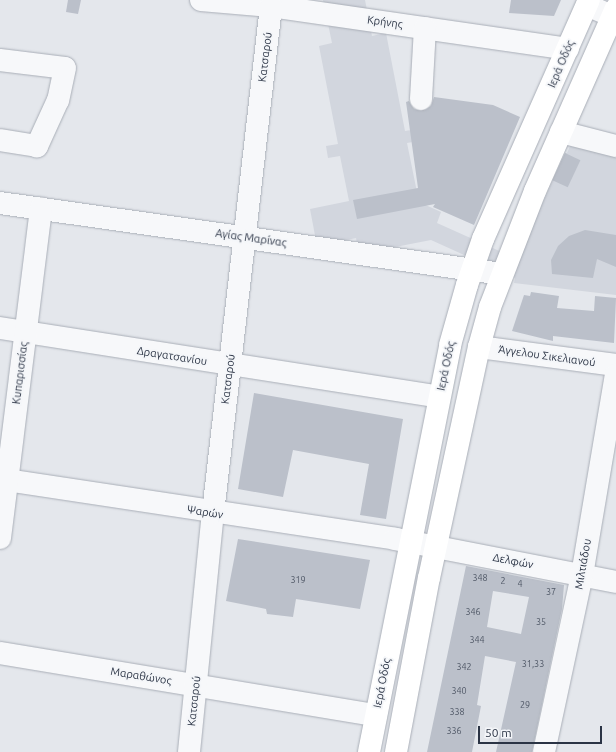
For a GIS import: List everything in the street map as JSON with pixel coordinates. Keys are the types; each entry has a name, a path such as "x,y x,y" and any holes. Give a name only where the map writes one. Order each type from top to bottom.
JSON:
{"main road":[{"name":"Ιερά Οδός","path":"369,752 409,541 450,345 472,269 588,2"},
{"path":"396,752 436,546 479,347 502,274 532,197 615,14"}],"street":[{"name":"Κρήνης","path":"201,0 271,6 568,49"},
{"path":"588,2 615,14"},
{"name":"Κατσαρού","path":"189,752 213,513 271,6"},
{"path":"421,99 425,28"},
{"path":"0,60 65,68 58,100 37,146 0,140"},
{"path":"561,132 616,146"},
{"name":"Αγίας Μαρίνας","path":"0,203 502,274"},
{"name":"Κυπαρισσίας","path":"0,538 4,480 41,209"},
{"name":"Δραγατσανίου","path":"0,328 230,366 439,397"},
{"name":"Άγγελου Σικελιανού","path":"479,347 616,365"},
{"name":"Μιλτιάδου","path":"544,752 582,575 616,375"},
{"name":"Ψαρών","path":"4,480 213,513 409,541"},
{"name":"Δελφών","path":"409,541 616,582"},
{"name":"Μαραθώνος","path":"0,653 376,715"}],"shaded area":[{"path":"323,0 365,0 372,36 386,33 405,131 417,129 419,141 407,143 419,202 441,212 437,223 517,259 565,153 567,153 570,146 616,156 616,295 514,283 515,278 431,240 359,254 356,238 317,246 310,209 349,201 340,156 328,158 326,146 338,144 319,46 332,43"}],"building":[{"path":"68,0 81,0 78,14 66,12"},
{"path":"511,0 561,0 554,16 509,13"},
{"path":"434,97 493,105 520,117 474,225 433,207 435,204 357,219 353,200 418,188 406,102 409,101 414,109 421,111 431,106"},
{"path":"565,153 580,160 568,187 552,180"},
{"path":"585,230 616,235 616,267 597,259 593,278 552,274 551,260 558,246 569,236"},
{"path":"531,292 559,296 557,308 594,311 595,296 616,298 614,343 553,336 553,341 512,331 524,295 530,296"},
{"path":"254,393 403,419 386,519 360,515 369,464 293,450 283,497 238,489"},
{"path":"238,539 370,560 360,609 296,599 293,617 267,614 266,609 226,601"},
{"path":"466,566 564,585 562,609 532,752 496,752 516,662 485,656 477,705 481,706 472,752 427,752","holes":["493,591 529,597 521,634 487,627"]}]}
